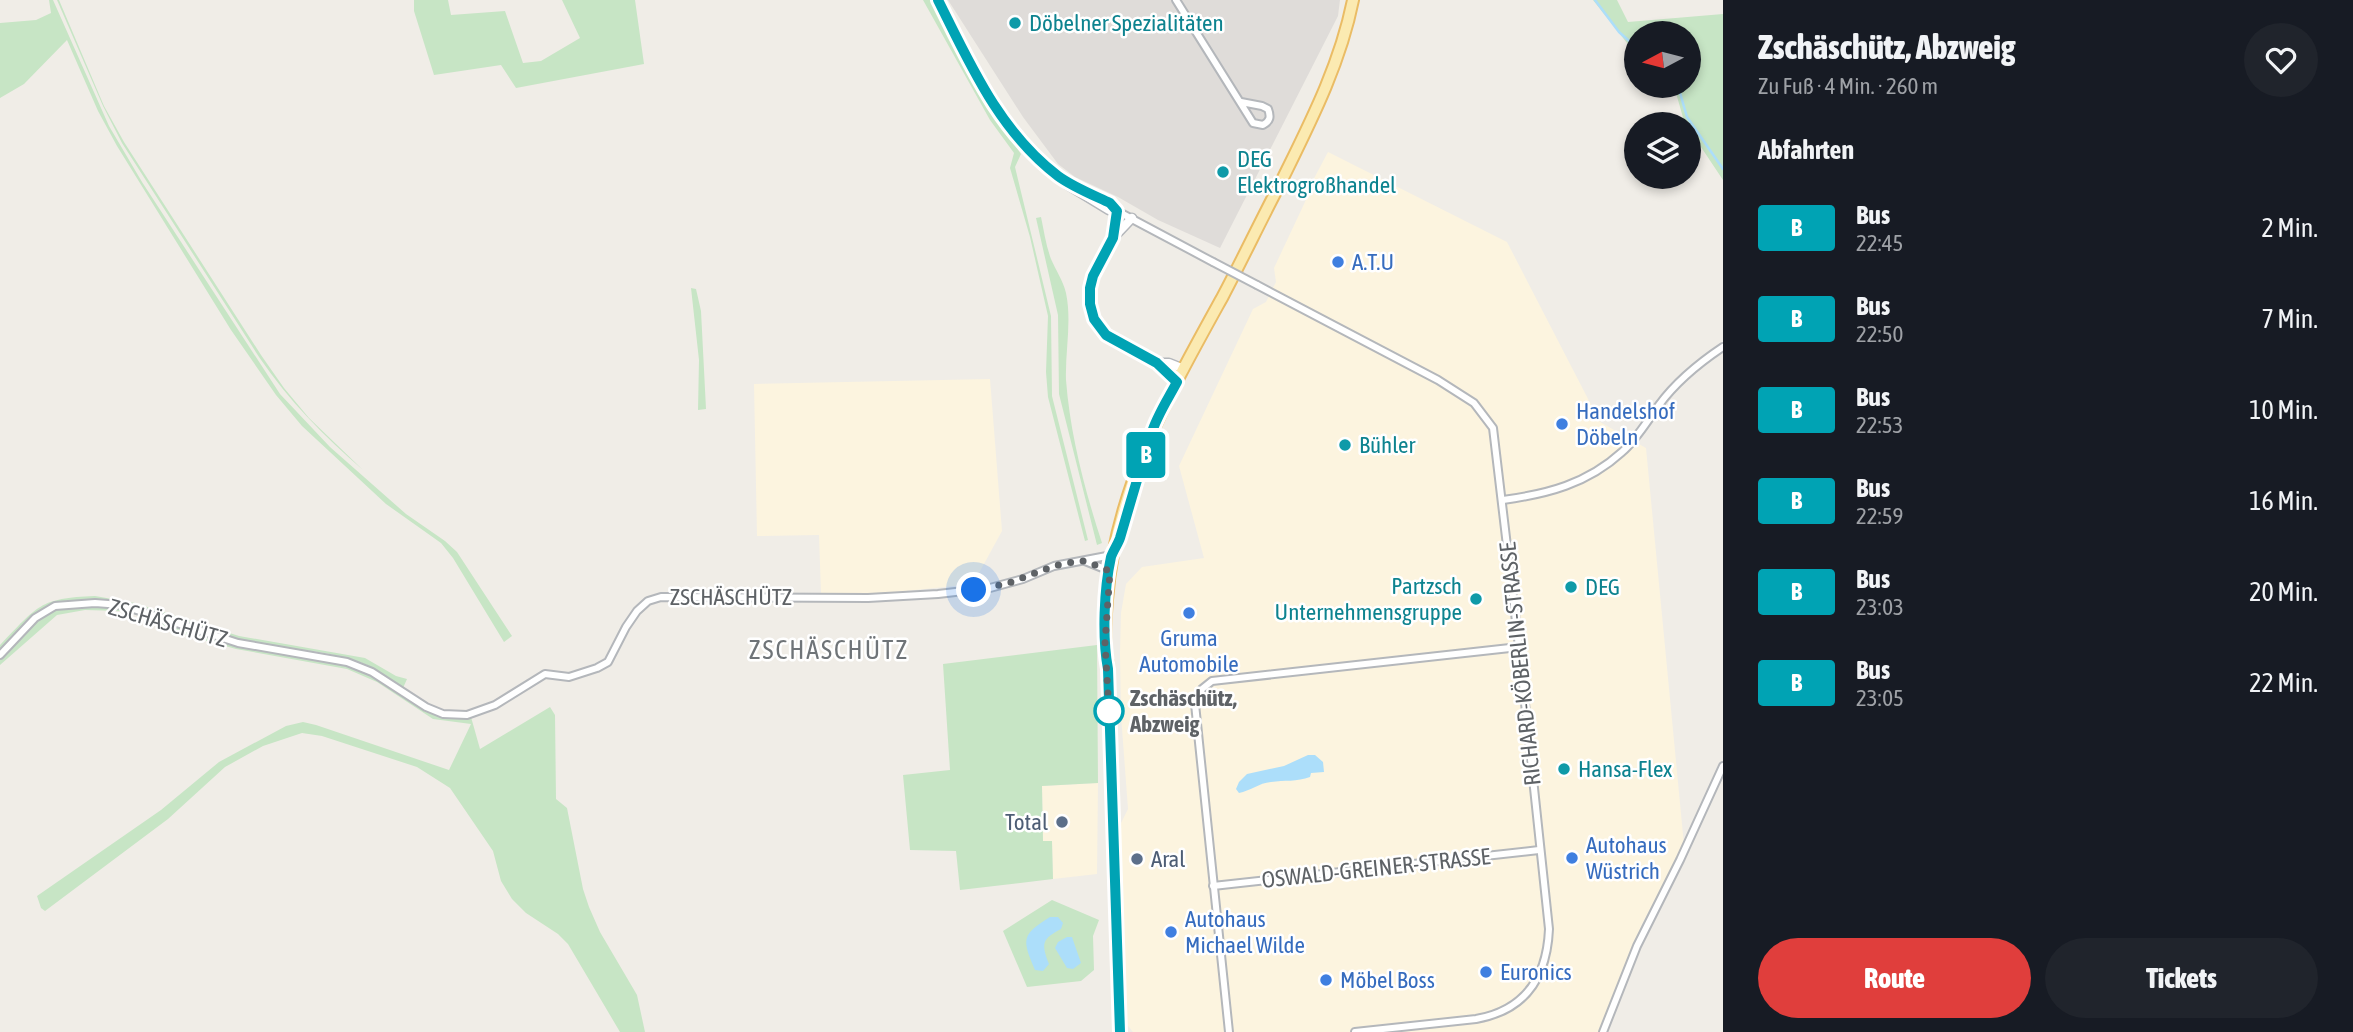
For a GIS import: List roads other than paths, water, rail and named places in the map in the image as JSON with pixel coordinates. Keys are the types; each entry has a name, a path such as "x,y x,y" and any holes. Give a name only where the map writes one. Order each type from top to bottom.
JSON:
{"main road":[{"path":"1119,1032 1108,669 1105,647 1112,555 1128,489 1151,435 1184,369 1194,358 1321,102 1345,33 1353,0"}],"street":[{"path":"937,0 977,78 1000,116 1023,144 1063,179 1110,203 1117,211 1113,238"},
{"path":"1176,0 1253,123 1263,125 1268,122 1268,109 1241,102"},
{"name":"RICHARD-KÖBERLIN-STRASSE","path":"1117,211 1438,380 1474,403 1493,428 1549,929 1545,964 1536,981 1523,996 1506,1009 1485,1017 1355,1032"},
{"path":"1132,218 1113,238 1093,276 1090,304 1094,319 1106,335 1157,363 1177,382"},
{"path":"1503,499 1561,489 1598,471 1623,452 1660,403 1682,380 1723,347"},
{"path":"1157,363 1169,363 1184,369"},
{"name":"ZSCHÄSCHÜTZ","path":"0,655 35,618 49,608 85,603 121,605 238,642 356,665 380,677 426,708 443,714 467,716 495,705 545,674 569,677 608,662 637,611 648,601 661,597 895,598 990,588 1023,579 1054,566 1112,555"},
{"path":"1085,561 1110,571"},
{"path":"1228,1032 1195,704 1202,689 1212,681 1519,647"},
{"path":"1602,1032 1637,946 1681,860 1723,766"},
{"name":"OSWALD-GREINER-STRASSE","path":"1213,886 1539,850"}],"water":[{"path":"1308,755 1315,755 1323,762 1324,772 1311,773 1310,777 1300,780 1267,783 1239,793 1236,789 1247,774 1284,766"},
{"path":"1050,917 1058,917 1063,923 1061,929 1045,942 1049,964 1043,971 1035,970 1026,944 1027,939 1034,929"},
{"path":"1072,937 1081,963 1073,969 1067,968 1055,948 1058,942"}],"waterway":[{"path":"1595,0 1624,36"},
{"path":"1681,98 1687,117 1723,169"}],"place":[{"name":"Döbelner Spezialitäten","path":"1015,23"},
{"name":"DEG Elektrogroßhandel","path":"1223,172"},
{"name":"A.T.U","path":"1338,262"},
{"name":"Handelshof Döbeln","path":"1562,424"},
{"name":"Bühler","path":"1345,445"},
{"name":"DEG","path":"1571,587"},
{"name":"Partzsch Unternehmensgruppe","path":"1476,599"},
{"name":"Gruma Automobile","path":"1189,613"},
{"name":"Zschäschütz, Abzweig","path":"1109,711"},
{"name":"Hansa-Flex","path":"1564,769"},
{"name":"Total","path":"1062,822"},
{"name":"Autohaus Wüstrich","path":"1572,858"},
{"name":"Aral","path":"1137,859"},
{"name":"Autohaus Michael Wilde","path":"1171,932"},
{"name":"Euronics","path":"1486,972"},
{"name":"Möbel Boss","path":"1326,980"}],"district":[{"name":"ZSCHÄSCHÜTZ","path":"829,650"}]}
